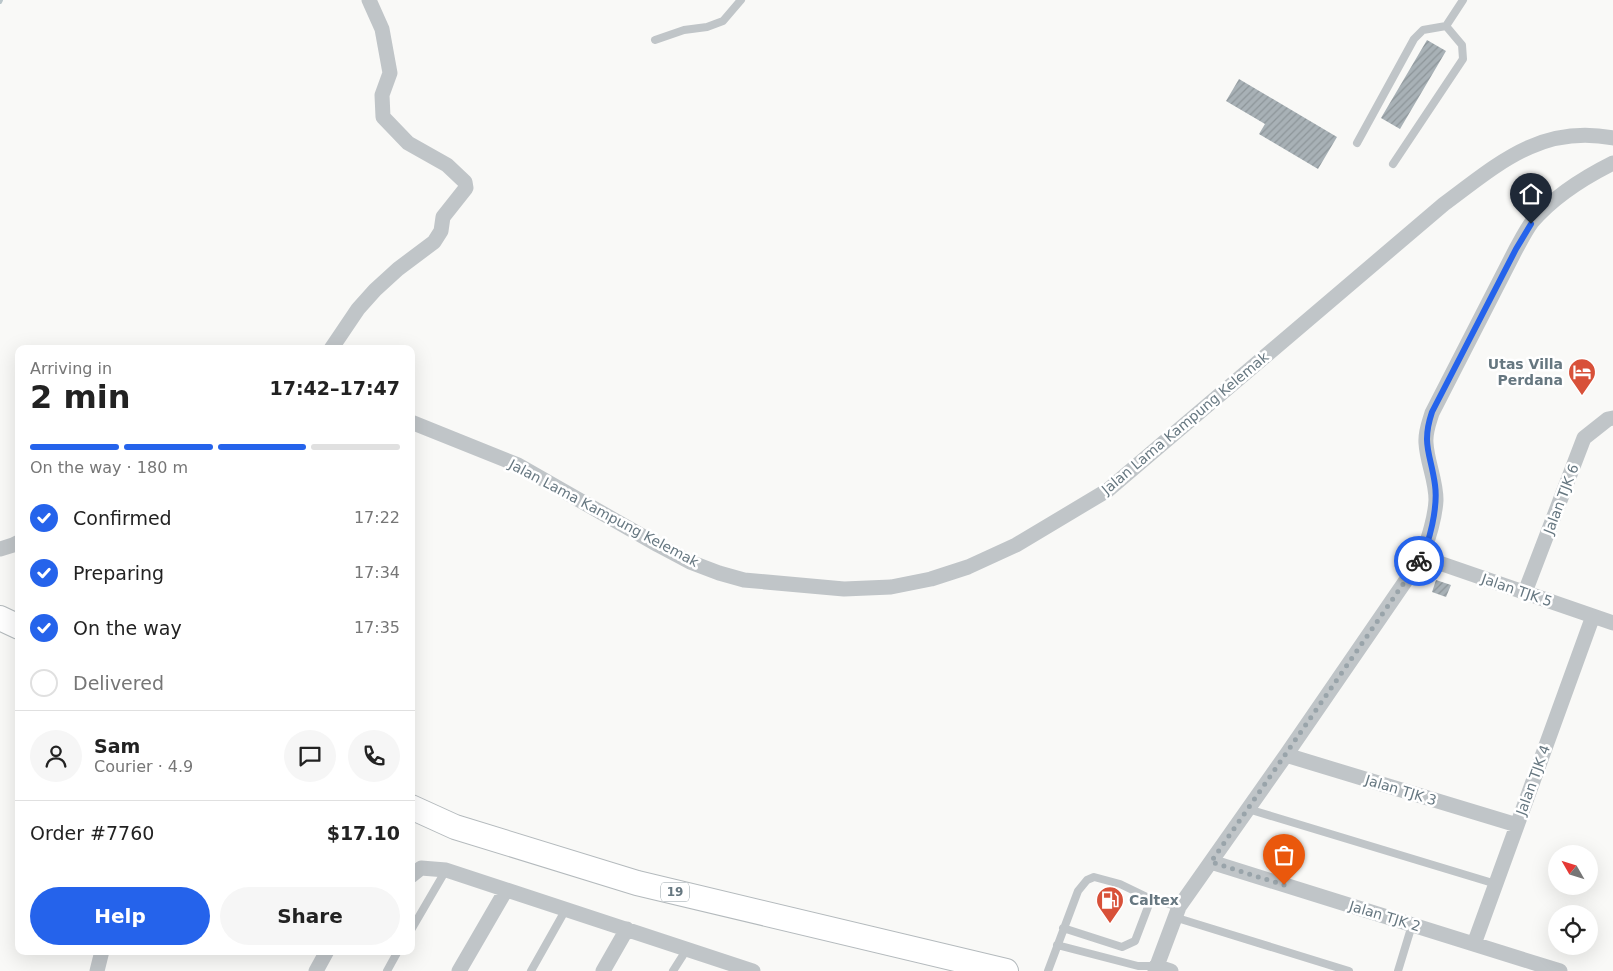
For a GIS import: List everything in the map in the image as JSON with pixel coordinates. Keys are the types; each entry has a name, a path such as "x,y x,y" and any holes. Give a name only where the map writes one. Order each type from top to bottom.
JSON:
{"main road":[{"path":"0,618 15,625"},
{"name":"19","path":"415,809 455,827 637,883 1006,971"},
{"path":"945,956 967,971"}],"street":[{"path":"334,345 358,309 375,290 434,242 441,231 443,217 466,188 465,182 448,165 408,144 383,117 382,95 390,73 382,29 369,0"},
{"name":"Jalan Lama Kampung Kelemak","path":"415,424 518,465 658,545 690,562 719,573 744,580 844,589 891,586 931,579 968,567 1016,545 1108,490 1436,210 1501,162 1524,149 1544,141 1570,135 1593,134 1613,138"},
{"path":"1171,971 1156,969 1176,912 1422,557 1436,501 1426,442 1427,428 1432,412 1516,249 1531,224 1549,204 1571,187 1613,163"},
{"name":"Jalan TJK 6","path":"1525,592 1584,438 1608,419 1613,418"},
{"path":"0,548 15,544"},
{"name":"Jalan TJK 5","path":"1422,557 1613,623"},
{"name":"Jalan TJK 4","path":"1474,944 1593,616"},
{"name":"Jalan TJK 3","path":"1286,755 1517,825"},
{"name":"Jalan TJK 2","path":"1211,862 1560,971"},
{"path":"415,873 422,868 446,870 748,970"},
{"path":"459,971 506,890"},
{"path":"603,971 627,929"},
{"path":"97,971 101,955"},
{"path":"316,971 325,955"}],"lane":[{"path":"655,40 684,30 707,27 723,21 741,0"},
{"path":"1357,143 1414,39 1423,30 1446,26 1463,0"},
{"path":"1392,164 1463,58 1462,44 1446,26"},
{"path":"1248,810 1496,884"},
{"path":"415,923 446,870"},
{"path":"1048,971 1078,891 1087,880 1094,877 1120,884 1176,912 1349,971"},
{"path":"1063,928 1122,947 1136,941 1151,899"},
{"path":"531,971 566,909"},
{"path":"1398,971 1412,925"},
{"path":"1057,945 1156,969"},
{"path":"673,971 686,949"},
{"path":"387,971 396,955"}],"building":[{"path":"1427,40 1446,51 1400,129 1381,118"},
{"path":"1239,79 1337,137 1318,169 1259,134 1265,124 1226,101"},
{"path":"1436,580 1451,585 1446,597 1432,592"}],"way so far":[{"path":"1284,885 1211,862 1419,561"}],"place":[{"name":"Utas Villa Perdana","path":"1582,396"},
{"name":"Caltex","path":"1110,924"}],"route":[{"path":"1419,561 1422,557 1433,519 1436,501 1426,442 1427,428 1432,412 1516,249 1531,224"}]}
